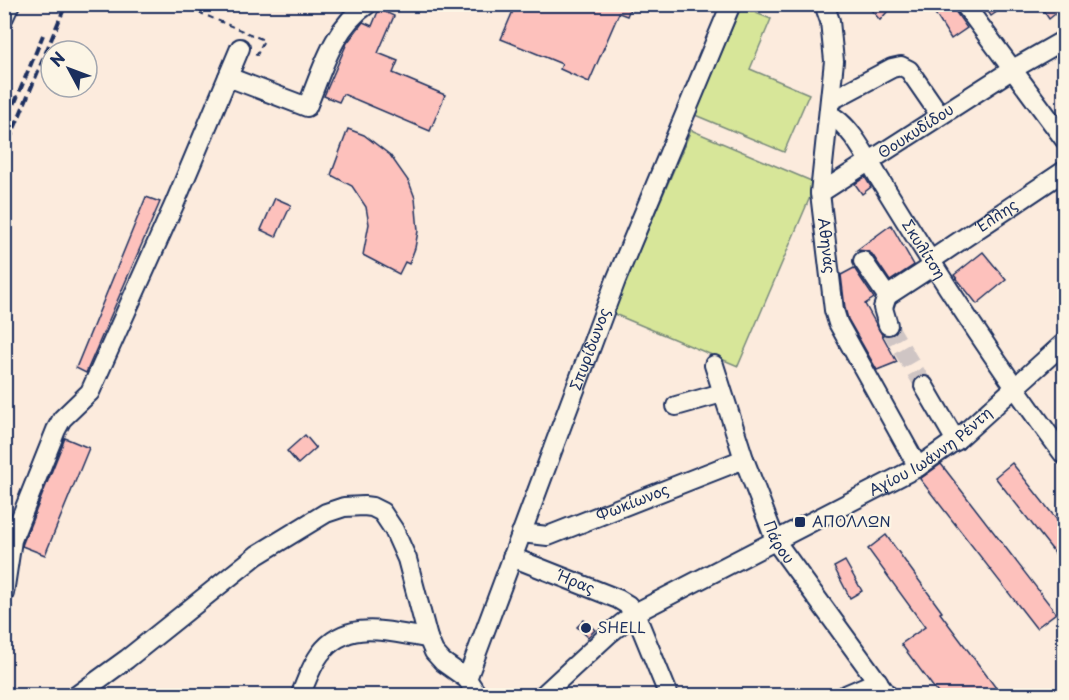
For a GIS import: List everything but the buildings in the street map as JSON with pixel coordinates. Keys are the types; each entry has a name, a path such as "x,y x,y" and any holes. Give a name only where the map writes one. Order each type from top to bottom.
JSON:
{"street":[{"path":"4,17 10,4"},
{"path":"228,77 307,107 337,36 347,22 368,4"},
{"name":"Σπυρίδωνος","path":"467,679 616,280 731,4"},
{"name":"Αθηνάς","path":"824,4 830,21 834,61 820,193 832,298 838,323 918,467"},
{"path":"964,4 1065,139"},
{"name":"Θουκυδίδου","path":"820,193 868,160 1013,69 1065,40"},
{"path":"4,593 12,540 56,430 62,419 90,392 157,245 228,77 249,51"},
{"path":"830,108 892,68 901,66 909,70 940,116"},
{"name":"Σκυλίτση","path":"830,108 868,160 931,264 1015,389 1065,455"},
{"name":"Έλλης","path":"887,296 1065,171"},
{"path":"863,261 887,296 883,308 888,325"},
{"name":"Αγίου Ιωάννη Ρέντη","path":"542,696 604,638 635,613 918,467 956,441 1065,343"},
{"name":"Πάρου","path":"714,365 744,459 776,542 883,688"},
{"path":"924,386 956,441"},
{"path":"676,406 723,393"},
{"name":"Φωκίωνος","path":"521,533 548,536 744,459"},
{"path":"76,696 127,659 257,555 326,513 344,507 372,507 382,512 390,521 407,560 428,638 438,658 467,679 478,696"},
{"path":"537,566 548,536"},
{"name":"Ήρας","path":"512,557 618,599 635,613"},
{"path":"635,613 669,696"},
{"path":"300,696 320,654 346,633 364,629 428,638"},
{"path":"843,696 883,688"}],"path":[{"path":"179,4 264,40 249,51"}],"green space":[{"path":"741,7 771,19 750,69 809,94 784,152 695,115"},
{"path":"691,130 816,183 738,366 612,313"}],"tunnel":[{"path":"888,325 924,386"}],"railway":[{"path":"4,153 66,4"},
{"path":"4,129 43,35"}],"place":[{"name":"ΑΠΟΛΛΩΝ","path":"800,522"},
{"name":"SHELL","path":"586,628"}]}
